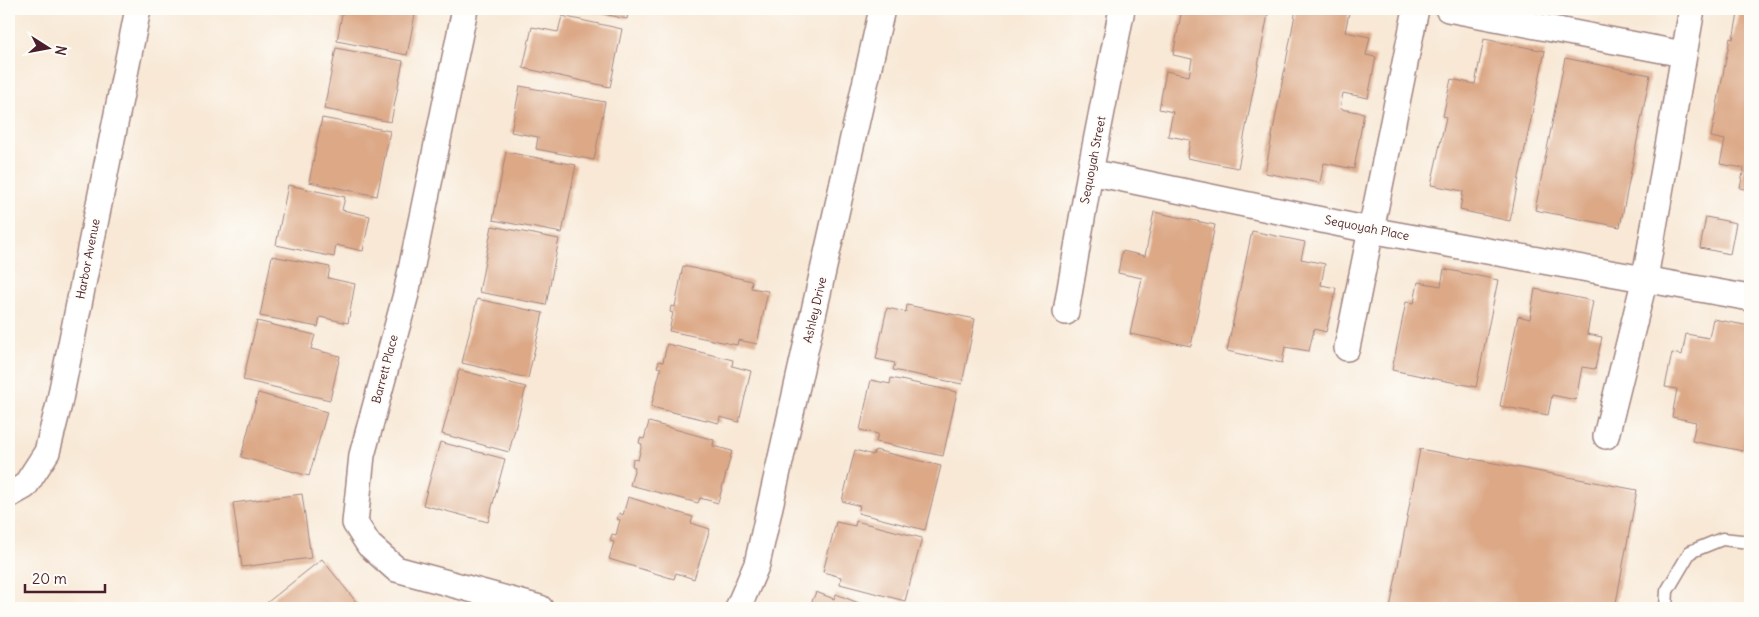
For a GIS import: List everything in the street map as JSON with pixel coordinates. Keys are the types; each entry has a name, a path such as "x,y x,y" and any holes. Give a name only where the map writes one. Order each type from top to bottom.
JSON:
{"street":[{"name":"Harbor Avenue","path":"9,495 25,486 47,452 59,404 138,9"},
{"name":"Barrett Place","path":"465,9 406,294 362,455 355,523 369,544 396,569 540,608"},
{"name":"Ashley Drive","path":"738,608 757,564 882,9"},
{"name":"Sequoyah Street","path":"1066,312 1090,172 1122,9"},
{"path":"1347,348 1416,9"},
{"path":"1448,9 1683,54"},
{"path":"1606,436 1645,278 1692,9"},
{"name":"Sequoyah Place","path":"1090,172 1370,230 1750,298"}],"lane":[{"path":"1666,608 1667,591 1690,552 1722,539 1750,542"}],"building":[{"path":"343,9 416,9 407,55 337,41"},
{"path":"580,9 629,9 627,19"},
{"path":"1182,9 1269,9 1238,168 1187,158 1190,140 1168,136 1173,112 1159,109 1166,71 1189,76 1192,59 1173,55"},
{"path":"1296,9 1325,9 1349,13 1345,32 1370,37 1366,55 1376,57 1368,98 1343,93 1340,109 1364,113 1354,169 1324,163 1320,183 1265,173"},
{"path":"1739,9 1750,9 1750,190 1740,188 1744,168 1720,164 1725,140 1711,137 1730,38 1733,39"},
{"path":"562,16 622,29 610,87 523,68 532,27 558,32"},
{"path":"1484,39 1545,51 1510,221 1460,210 1463,191 1431,185 1446,117 1443,116 1451,79 1475,84"},
{"path":"336,48 403,61 391,122 324,109"},
{"path":"1565,58 1650,75 1620,227 1535,210"},
{"path":"520,86 605,102 594,160 536,149 538,137 511,132"},
{"path":"322,118 390,131 377,196 309,182"},
{"path":"506,152 576,165 562,233 493,220"},
{"path":"288,185 345,197 342,210 370,216 363,251 336,245 334,257 276,245"},
{"path":"1154,212 1215,225 1191,346 1130,334 1142,278 1118,273 1122,251 1145,256"},
{"path":"1706,217 1736,223 1730,254 1700,248"},
{"path":"492,226 559,239 546,305 479,292"},
{"path":"1252,231 1305,242 1301,259 1325,264 1321,285 1336,288 1326,332 1314,329 1309,351 1285,347 1282,363 1227,351"},
{"path":"272,256 330,267 328,278 355,284 348,323 320,317 318,327 260,316"},
{"path":"683,266 752,281 751,288 768,291 757,344 738,340 737,345 669,331 673,313 670,312 671,306 675,307"},
{"path":"1444,269 1498,280 1476,387 1392,370 1406,302 1414,303 1418,282 1441,286"},
{"path":"1535,289 1593,301 1587,334 1602,337 1595,369 1582,367 1576,400 1552,395 1548,415 1500,406 1518,316 1530,319"},
{"path":"477,299 543,313 528,378 462,363"},
{"path":"907,305 975,319 962,384 893,370 895,363 876,359 887,308 906,312"},
{"path":"1713,319 1750,326 1750,411 1743,451 1692,441 1696,422 1672,417 1677,389 1665,387 1672,353 1682,355 1686,334 1709,338"},
{"path":"257,321 315,335 311,349 340,356 330,400 243,380"},
{"path":"667,344 733,360 732,366 751,371 739,422 720,417 719,423 651,407 661,368 657,367 659,361 663,362"},
{"path":"459,370 526,387 509,452 442,434"},
{"path":"891,378 957,392 943,456 876,442 878,434 860,430 871,380 890,384"},
{"path":"258,393 327,412 309,476 241,457"},
{"path":"649,422 714,440 713,446 732,451 718,503 700,498 698,503 630,485 635,467 632,466 633,459 638,460 642,444 639,443 640,438 644,439"},
{"path":"440,442 505,459 488,522 423,505"},
{"path":"1420,449 1637,490 1615,608 1390,608"},
{"path":"855,450 873,455 875,450 941,466 925,530 858,513 860,506 842,501"},
{"path":"302,494 311,558 242,567 233,503"},
{"path":"628,497 693,517 691,523 710,529 694,579 676,573 674,579 609,559 614,542 610,541 612,534 616,535 620,520 617,519 619,513 623,515"},
{"path":"856,521 922,538 905,601 840,584 841,577 823,572 836,522 855,526"},
{"path":"322,559 361,608 267,608 264,605"},
{"path":"816,592 834,599 836,594 871,608 809,608"}]}
